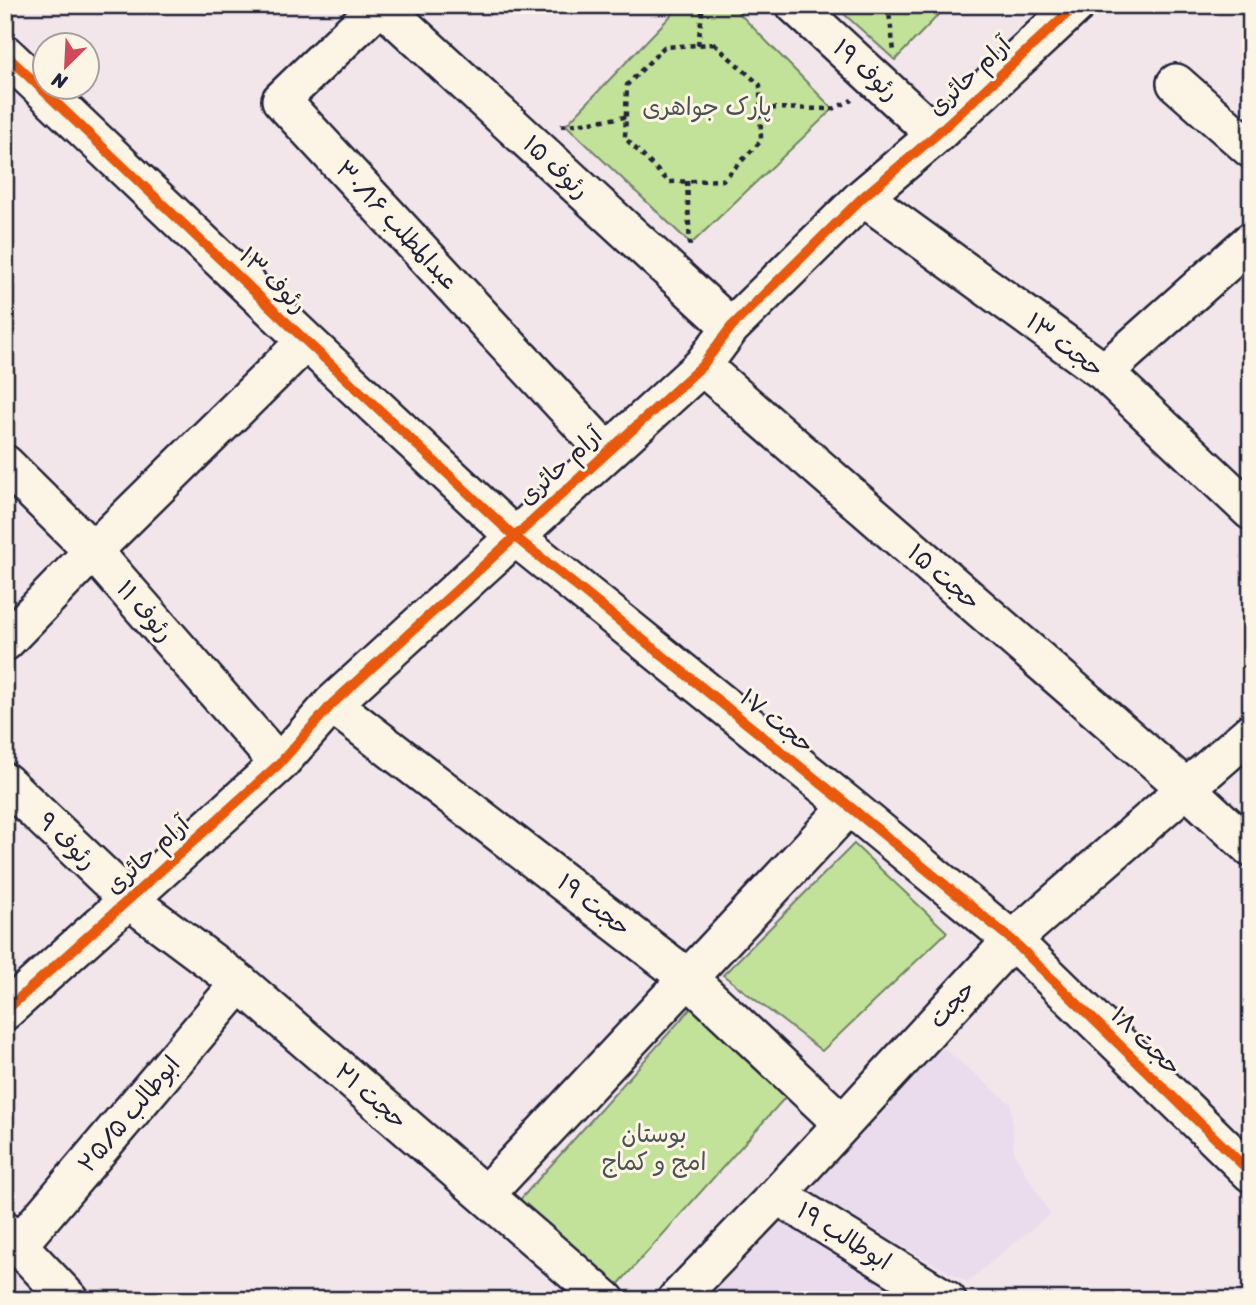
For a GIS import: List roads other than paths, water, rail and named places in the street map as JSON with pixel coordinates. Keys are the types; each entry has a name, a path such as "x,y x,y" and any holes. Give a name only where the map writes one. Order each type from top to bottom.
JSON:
{"street":[{"name":"رئوف ۱۵","path":"381,5 730,327"},
{"name":"عبدالمطلب ۳۰/۱۶","path":"381,5 281,100 607,452"},
{"name":"رئوف ۱۹","path":"796,5 936,135"},
{"name":"آرام حائری","path":"5,1011 279,764 332,704 702,366 730,327 863,197 936,135 1076,5"},
{"name":"رئوف ۱۳","path":"5,54 514,536"},
{"path":"1176,83 1251,149"},
{"name":"حجت ۱۳","path":"863,197 1104,372 1251,511"},
{"path":"1104,372 1251,241"},
{"path":"5,642 93,551 306,341"},
{"name":"حجت ۱۵","path":"702,366 1186,788 1251,848"},
{"name":"رئوف ۱۱","path":"5,464 93,551 279,764"},
{"name":"حجت ۱۷","path":"514,536 1012,940"},
{"name":"حجت ۱۹","path":"332,704 688,978 842,1123"},
{"name":"حجت","path":"676,1300 777,1195 1012,940 1251,732"},
{"name":"رئوف ۹","path":"5,782 129,900"},
{"path":"485,1195 849,806"},
{"name":"حجت ۲۱","path":"129,900 240,983 607,1300"},
{"name":"حجت ۱۸","path":"1012,940 1251,1173"},
{"name":"ابوطالب ۲۵/۵","path":"11,1238 240,983"},
{"name":"ابوطالب ۱۹","path":"777,1195 947,1300"},
{"path":"11,1238 70,1300"}],"park label":[{"name":"پارک جواهری","path":"707,107"},
{"name":"بوستان امج و کماج","path":"654,1148"}]}
